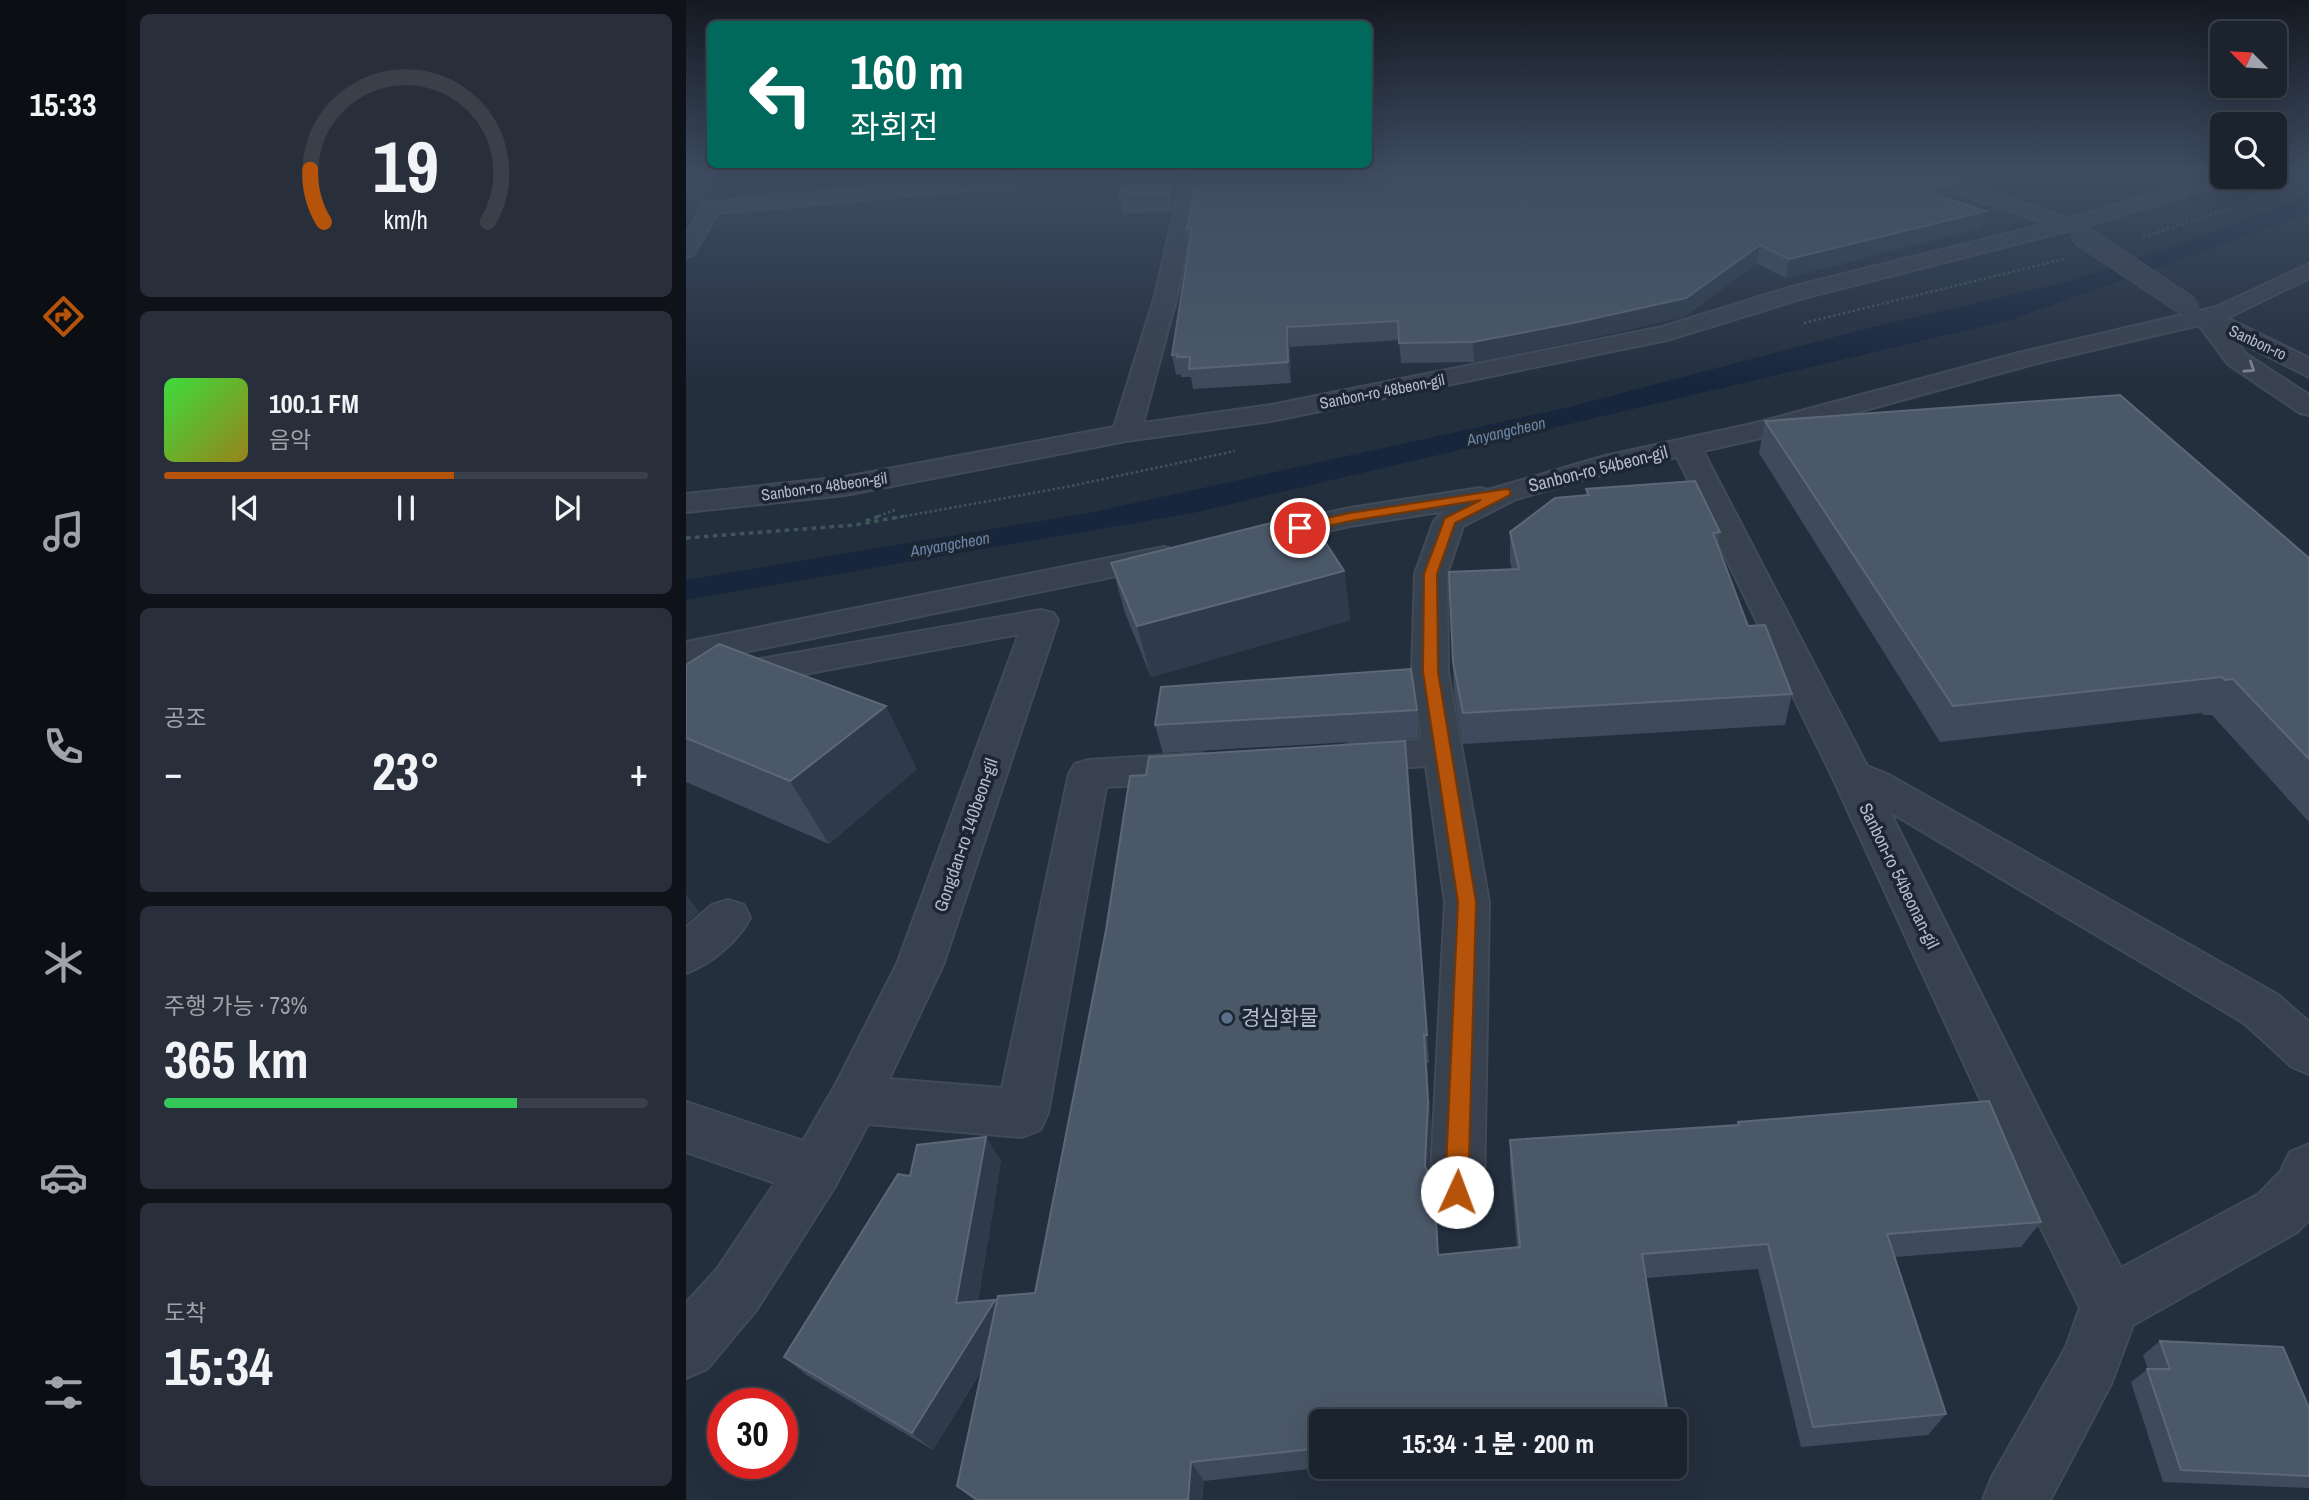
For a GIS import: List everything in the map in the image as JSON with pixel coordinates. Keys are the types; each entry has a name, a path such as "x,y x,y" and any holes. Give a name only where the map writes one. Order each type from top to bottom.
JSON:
{"street":[{"path":"1126,433 1166,296 1177,244"},
{"name":"Sanbon-ro 48beon-gil","path":"686,503 845,486 1126,433 1271,413 1667,333 1799,292 2013,244"},
{"path":"2096,244 2197,312"},
{"name":"Sanbon-ro 54beon-gil","path":"1457,1192 1467,902 1430,672 1431,574 1450,521 1506,493 1686,446 1760,430 2197,312 2224,312 2309,270"},
{"name":"Sanbon-ro","path":"2197,312 2284,353 2309,369"},
{"name":"Sanbon-ro","path":"2197,312 2237,359 2309,407"},
{"path":"2284,353 2309,348"},
{"name":"Sanbon-ro 54beonan-gil","path":"1686,446 1852,776 2025,1137 2110,1306"},
{"path":"1231,543 1350,517 1506,493"},
{"path":"686,684 1043,601 1191,551"},
{"path":"686,653 1043,601"},
{"name":"Gongdan-ro 140beon-gil","path":"686,1348 737,1289 815,1170 855,1100 920,965 1043,601"},
{"path":"1320,759 1443,751"},
{"path":"855,1100 1022,1113 1089,774 1238,765"},
{"path":"1852,776 1873,784 1970,839 2261,1009 2309,1052"},
{"path":"686,954 728,918"},
{"path":"686,1126 699,1133 815,1170"},
{"path":"2015,1500 2090,1363 2110,1306 2278,1213 2300,1190 2309,1170"}],"water":[{"name":"Anyangcheon","path":"2177,244 2224,244 2010,320 1193,513 686,600 686,580 1089,513 1565,408 1869,328 2071,281"}],"building":[{"path":"1189,244 1851,244 1789,259 1760,245 1686,298 1473,342 1399,343 1398,321 1287,327 1288,362 1189,369 1190,357 1172,355"},
{"path":"2120,395 2309,558 2309,759 2233,679 2225,680 2222,677 1953,706 1765,421"},
{"path":"1695,481 1720,532 1713,533 1748,626 1765,625 1792,694 1463,713 1453,662 1449,572 1519,569 1510,532 1555,498 1589,495 1586,489"},
{"path":"1307,514 1344,571 1137,626 1111,563"},
{"path":"719,644 886,706 790,781 686,738 686,665"},
{"path":"1411,669 1417,710 1155,725 1161,687"},
{"path":"1405,741 1427,1035 1424,1035 1428,1102 1425,1166 1434,1186 1438,1255 1520,1247 1510,1140 1739,1125 1738,1122 1989,1101 2041,1222 1887,1234 1946,1414 1813,1427 1768,1244 1642,1254 1667,1409 1309,1409 1309,1449 1191,1462 1188,1500 978,1500 957,1486 998,1296 1035,1293 1106,930 1130,776 1146,775 1149,757"},
{"path":"986,1137 956,1303 995,1300 912,1433 784,1357 898,1174 910,1176 917,1145"},
{"path":"2160,1341 2283,1347 2309,1408 2309,1476 2181,1470 2147,1369 2170,1369"}],"place":[{"name":"경심화물","path":"1227,1018"}],"route":[{"path":"1300,528 1350,517 1506,493 1450,521 1431,574 1430,672 1467,902 1457,1192"}]}
